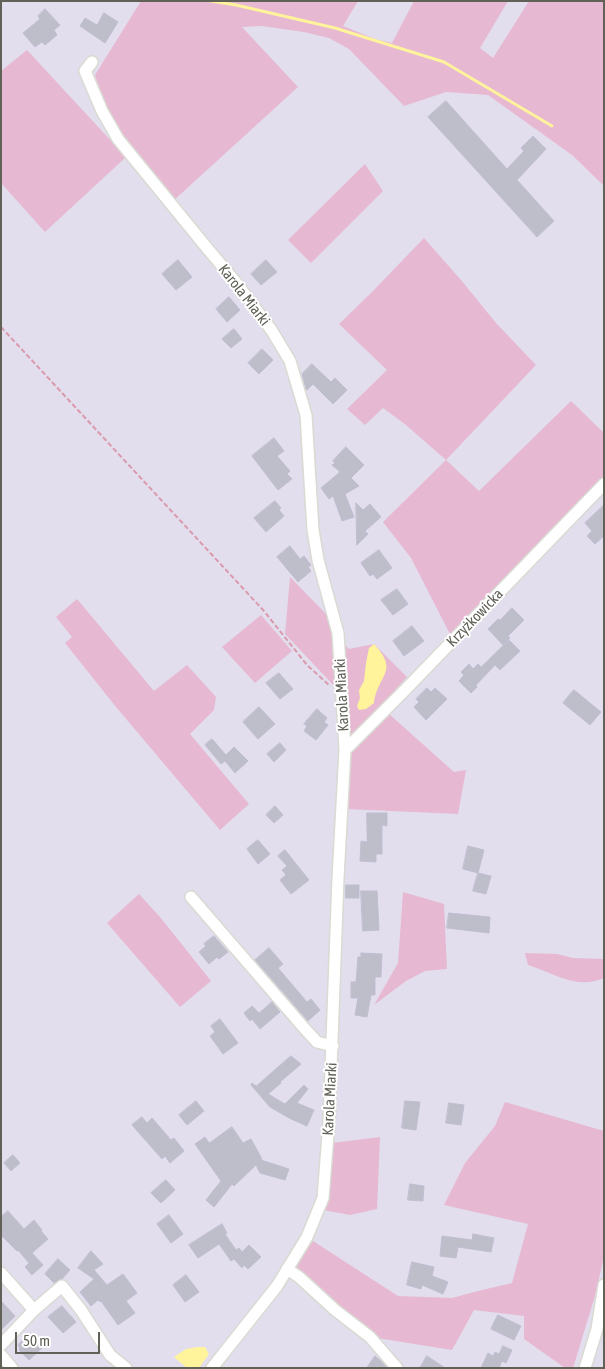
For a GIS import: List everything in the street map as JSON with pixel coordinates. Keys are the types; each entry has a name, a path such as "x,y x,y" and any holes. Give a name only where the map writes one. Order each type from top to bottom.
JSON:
{"street":[{"name":"Karola Miarki","path":"92,62 85,71 102,111 118,140 238,285 272,331 290,361 306,415 313,530 318,560 338,633 345,750 338,873 333,1046 323,1198 307,1237 277,1286 212,1368"},
{"name":"Krzyżkowicka","path":"345,750 404,692 604,484"},
{"path":"192,897 317,1042 333,1046"},
{"path":"287,1269 370,1337 397,1368"},
{"path":"1,1273 34,1310"},
{"path":"586,1368 597,1329 604,1285"},
{"path":"1,1345 34,1310 62,1286 81,1310 110,1355 126,1368"},
{"path":"1,1355 12,1368"}],"path":[{"path":"1,326 264,611 307,665 342,696"}],"shaded area":[{"path":"141,1 358,1 343,26 375,39 392,43 414,1 508,1 480,48 493,58 529,1 604,1 604,186 572,155 488,95 446,92 404,106 349,49 329,38 304,32 261,26 242,27 298,87 172,202 117,134 106,110 95,75"},
{"path":"27,50 126,157 45,232 1,183 1,71"},
{"path":"365,164 383,191 311,263 288,240"},
{"path":"424,238 496,323 536,365 446,460 406,425 383,408 365,425 347,409 387,370 339,324"},
{"path":"571,401 604,433 604,478 451,636 411,558 383,522 446,460 479,491"},
{"path":"290,577 327,615 335,635 338,690 285,634"},
{"path":"77,599 154,691 187,665 216,697 214,710 190,734 249,804 220,830 116,707 65,643 72,637 56,617"},
{"path":"261,615 292,651 255,683 222,647"},
{"path":"344,644 349,649 374,644 407,677 349,740"},
{"path":"374,644 386,661 385,673 376,693 374,703 366,709 359,710 357,706 360,698 359,690 364,681 369,648"},
{"path":"388,713 454,772 466,770 458,814 346,809 349,751"},
{"path":"403,892 444,904 447,969 425,971 406,981 374,1005 398,963"},
{"path":"139,894 160,917 211,981 180,1007 107,923"},
{"path":"525,953 604,959 604,978 584,982 565,979 528,965"},
{"path":"505,1102 604,1131 604,1256 595,1296 573,1368 565,1368 524,1339 524,1316 474,1310 452,1350 377,1338 295,1266 313,1241 398,1296 452,1298 512,1283 528,1224 444,1205 465,1163 495,1126"},
{"path":"380,1137 377,1209 350,1215 323,1210 332,1143"},
{"path":"205,1347 209,1354 199,1368 187,1368 174,1357 186,1349"}],"building":[{"path":"45,9 60,25 54,30 57,35 45,45 42,42 35,47 23,33 40,19 38,16"},
{"path":"104,13 118,22 105,43 80,26 85,18 97,25"},
{"path":"446,101 507,169 524,151 521,148 533,136 546,149 517,180 554,221 537,237 428,117"},
{"path":"178,260 192,277 176,290 162,274"},
{"path":"266,260 277,272 261,285 251,274"},
{"path":"229,297 240,310 227,322 216,309"},
{"path":"234,329 242,339 231,348 222,339"},
{"path":"262,349 273,360 259,374 248,363"},
{"path":"312,364 331,382 335,378 347,390 333,404 313,384 306,389 302,374"},
{"path":"274,438 284,451 277,456 290,471 287,474 292,479 278,490 252,456"},
{"path":"346,447 364,465 351,478 359,486 345,494 354,517 342,521 333,496 329,499 321,488 340,472 332,465 335,463 333,461"},
{"path":"275,501 281,508 279,510 284,516 266,532 254,518"},
{"path":"356,503 363,510 370,504 381,517 365,531 368,534 357,545"},
{"path":"604,505 604,536 595,544 587,536 592,531 585,523"},
{"path":"290,546 300,559 304,556 311,565 308,567 311,571 298,582 277,557"},
{"path":"379,550 392,568 377,579 373,574 370,576 361,563"},
{"path":"397,589 408,604 393,615 381,600"},
{"path":"512,608 524,620 508,636 510,638 503,645 488,629"},
{"path":"412,626 424,641 404,656 393,641"},
{"path":"509,640 520,651 500,670 495,665 471,693 459,681 464,675 461,672 469,664 473,669 478,664 481,667"},
{"path":"279,673 293,689 280,699 266,683"},
{"path":"427,688 431,692 435,688 447,699 426,720 414,707 419,702 416,699"},
{"path":"574,690 601,712 590,725 563,703"},
{"path":"259,707 275,724 258,739 243,722"},
{"path":"317,709 327,718 324,722 328,725 316,740 304,731 307,726 304,724"},
{"path":"212,739 226,755 234,747 248,761 235,773 225,761 221,764 205,745"},
{"path":"280,743 286,750 274,762 267,754"},
{"path":"275,806 283,815 274,823 266,815"},
{"path":"367,813 387,813 387,826 382,825 382,854 376,854 376,862 360,861 361,841 367,842"},
{"path":"258,840 270,854 258,864 247,849"},
{"path":"468,846 484,850 478,873 463,869"},
{"path":"285,850 309,880 291,894 280,880 286,875 282,870 287,866 278,856"},
{"path":"478,873 491,876 486,894 473,891"},
{"path":"346,885 359,885 359,898 346,898"},
{"path":"361,891 377,891 379,930 363,931"},
{"path":"449,913 490,917 489,933 447,928"},
{"path":"214,936 228,952 219,959 217,957 209,964 199,952 206,946 204,944"},
{"path":"269,948 283,964 278,968 307,1002 311,999 320,1010 308,1021 255,960"},
{"path":"361,953 382,954 381,977 375,977 375,995 371,995 367,1017 355,1015 358,998 351,998 351,982 356,982 358,957 361,957"},
{"path":"272,1002 280,1012 260,1029 244,1013 252,1006 259,1013"},
{"path":"220,1019 238,1043 223,1054 210,1036 215,1032 211,1026"},
{"path":"291,1056 301,1064 268,1094 285,1104 304,1085 308,1089 297,1103 314,1110 307,1126 270,1107 251,1085 252,1083 256,1086"},
{"path":"196,1101 204,1111 187,1125 179,1115"},
{"path":"405,1101 420,1102 416,1130 402,1128"},
{"path":"449,1103 464,1105 461,1125 446,1123"},
{"path":"142,1117 147,1123 152,1118 171,1140 174,1138 184,1151 170,1163 165,1156 162,1159 132,1125"},
{"path":"232,1127 243,1143 251,1139 261,1160 289,1169 285,1180 260,1173 256,1165 234,1186 232,1184 214,1207 206,1200 221,1181 195,1144 205,1137 209,1143"},
{"path":"13,1155 20,1163 11,1171 4,1163"},
{"path":"166,1180 175,1190 161,1203 151,1193"},
{"path":"410,1184 424,1186 423,1201 408,1200"},
{"path":"8,1211 24,1229 34,1220 48,1239 32,1253 43,1265 32,1275 25,1267 29,1263 1,1235 1,1217"},
{"path":"169,1215 183,1234 171,1243 157,1224"},
{"path":"222,1224 227,1233 225,1234 236,1250 239,1248 242,1252 249,1245 261,1257 248,1269 244,1265 242,1268 234,1259 231,1261 219,1244 198,1258 189,1245"},
{"path":"473,1234 494,1238 491,1252 458,1247 456,1258 440,1256 442,1236 472,1240"},
{"path":"91,1251 103,1264 94,1270 107,1285 123,1274 137,1293 126,1301 135,1313 118,1325 101,1301 98,1300 91,1306 80,1292 94,1279 78,1268"},
{"path":"58,1259 70,1270 62,1279 54,1283 45,1274"},
{"path":"412,1262 434,1267 432,1276 448,1282 443,1294 422,1285 421,1289 407,1285"},
{"path":"186,1275 199,1292 185,1302 173,1285"},
{"path":"1,1301 15,1316 1,1330"},
{"path":"62,1306 76,1322 63,1333 48,1317"},
{"path":"498,1315 521,1326 514,1340 491,1329"},
{"path":"29,1334 42,1348 29,1360 19,1350 18,1345"},
{"path":"503,1346 512,1350 506,1363 502,1361 499,1368 481,1368 488,1353 493,1356 495,1352 499,1354"},
{"path":"375,1356 380,1360 387,1368 367,1368"},
{"path":"427,1356 445,1368 420,1368"}],"waterway":[{"path":"211,1 335,28 444,62 552,126"}]}
